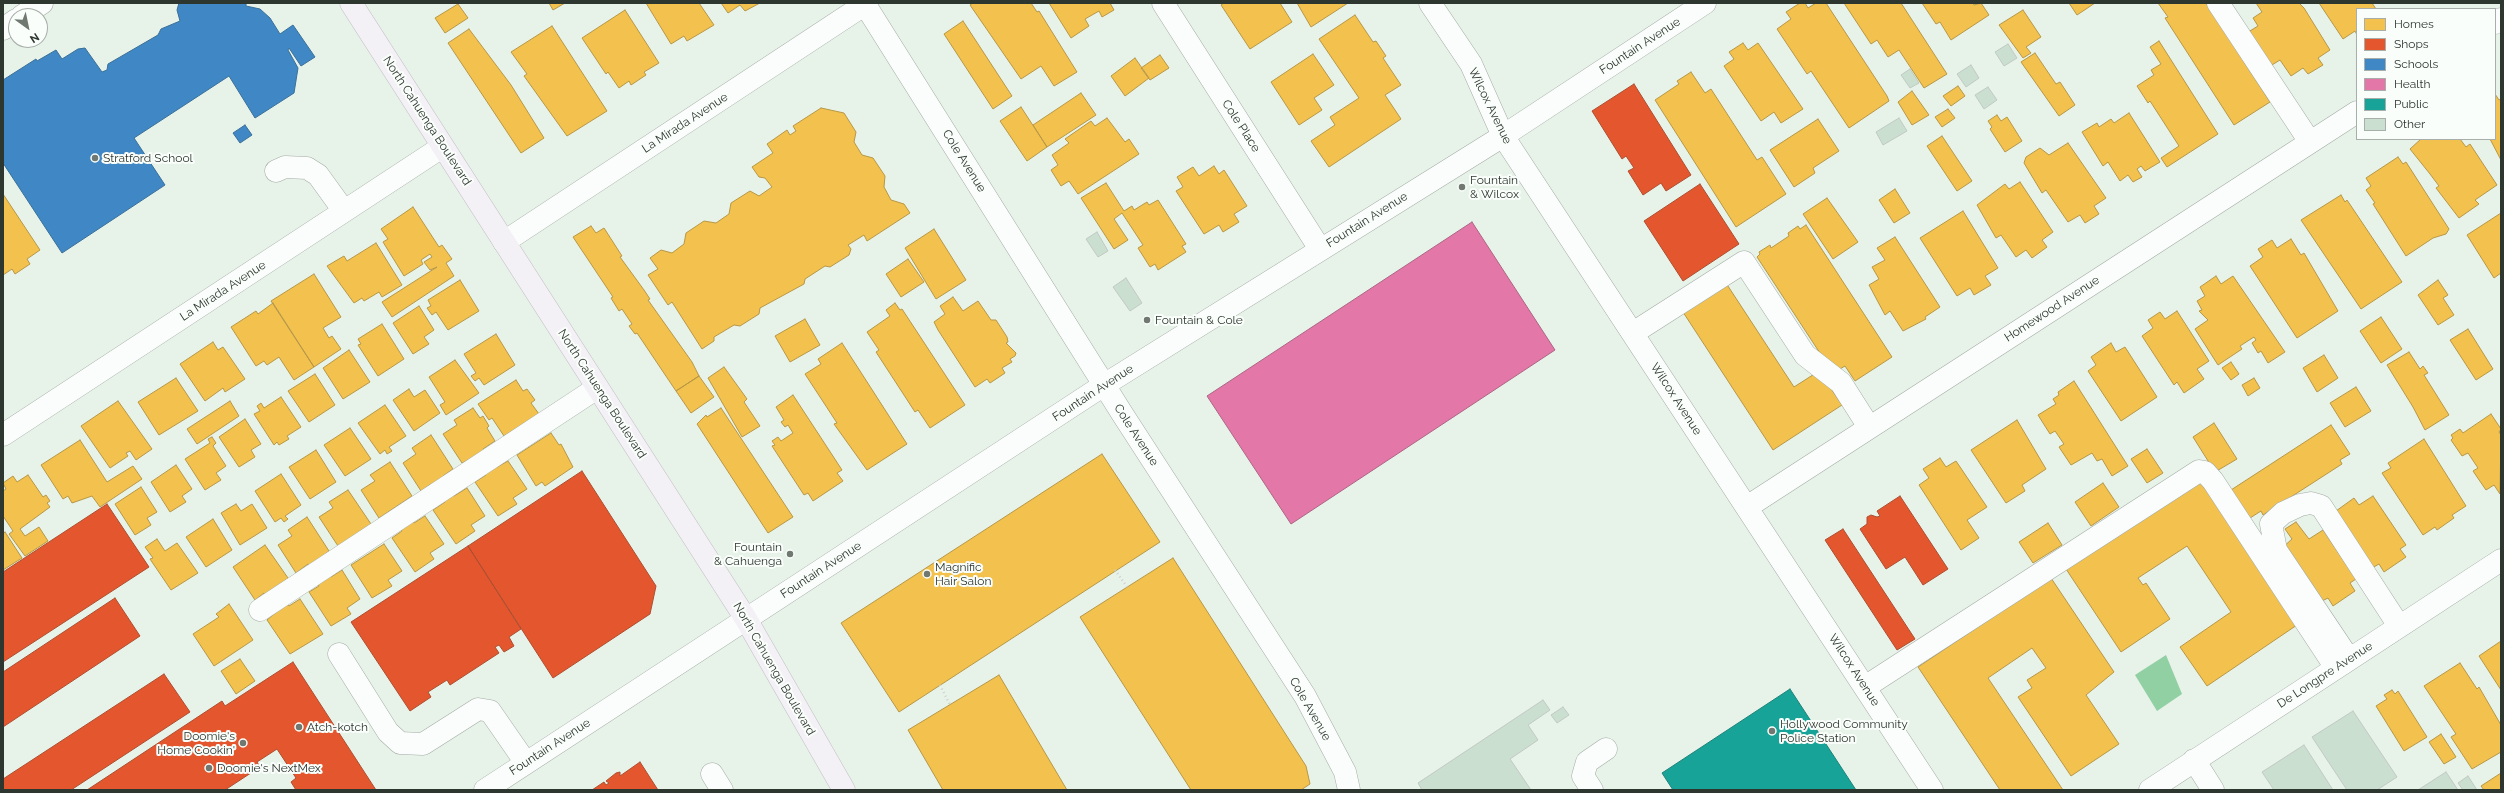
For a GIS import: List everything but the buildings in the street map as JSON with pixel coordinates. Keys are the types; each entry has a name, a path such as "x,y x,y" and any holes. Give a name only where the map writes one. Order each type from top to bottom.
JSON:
{"main road":[{"name":"North Cahuenga Boulevard","path":"351,3 746,619 844,790"}],"street":[{"name":"La Mirada Avenue","path":"504,242 865,3"},
{"name":"Cole Avenue","path":"865,3 1104,385 1305,696 1345,772 1349,790"},
{"name":"Cole Place","path":"1163,3 1320,249"},
{"name":"Wilcox Avenue","path":"1430,3 1471,64 1503,136 1932,790"},
{"name":"Fountain Avenue","path":"485,790 1104,385 1503,136 1705,3"},
{"path":"2218,3 2310,142"},
{"name":"Homewood Avenue","path":"1747,507 2356,113"},
{"name":"La Mirada Avenue","path":"3,435 442,147"},
{"path":"276,171 285,167 307,168 318,174 344,211"},
{"path":"1633,332 1744,262 1805,355 1841,383 1869,427"},
{"path":"260,610 597,388"},
{"path":"1865,687 2199,471 2205,472 2213,481 2343,663"},
{"path":"2343,663 2276,550 2271,524 2284,513 2300,505 2311,503 2321,506 2399,626"},
{"name":"De Longpre Avenue","path":"2150,790 2501,560"},
{"path":"339,654 388,732 400,743 423,744 478,709 490,711 526,763"},
{"path":"1592,790 1583,776 1587,762 1606,749"},
{"path":"2194,760 2213,790"}],"path":[{"path":"1115,570 1127,587"},
{"path":"940,685 950,704"}],"shaded area":[{"path":"2166,655 2182,694 2157,711 2135,675"}],"place":[{"name":"Stratford School","path":"95,158"},
{"name":"Fountain & Wilcox","path":"1462,187"},
{"name":"Fountain & Cole","path":"1147,320"},
{"name":"Fountain & Cahuenga","path":"790,554"},
{"name":"Magnific Hair Salon","path":"927,574"},
{"name":"Atch-kotch","path":"299,727"},
{"name":"Hollywood Community Police Station","path":"1772,731"},
{"name":"Doomie's Home Cookin'","path":"243,743"},
{"name":"Doomie's NextMex","path":"209,768"}]}
